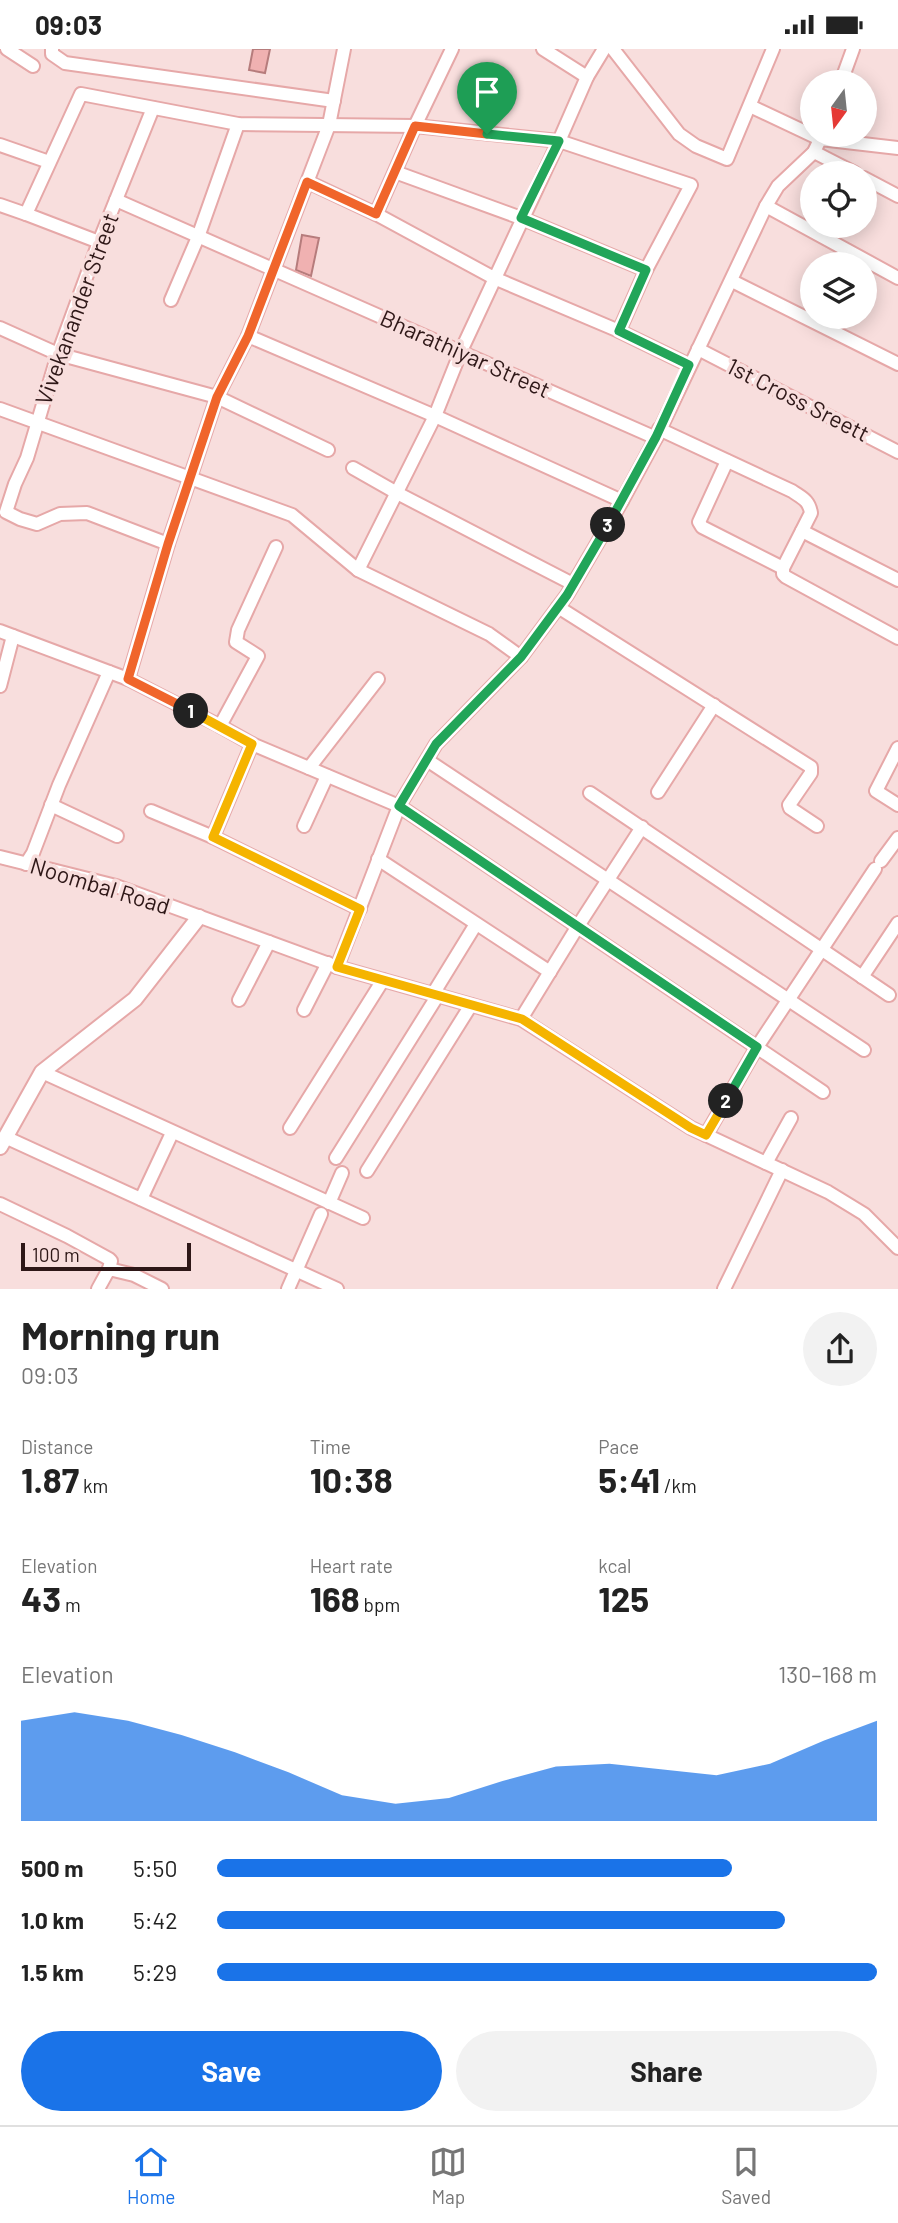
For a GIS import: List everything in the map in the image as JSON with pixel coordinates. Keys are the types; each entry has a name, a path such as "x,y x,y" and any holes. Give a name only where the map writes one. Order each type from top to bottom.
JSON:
{"street":[{"path":"7,49 33,66"},
{"path":"52,49 52,54 65,63 334,101"},
{"path":"128,679 168,544 217,397 248,336 275,271 329,125 344,49"},
{"path":"376,214 452,49"},
{"path":"543,49 587,77"},
{"path":"358,570 435,416 521,218 587,77 604,49"},
{"path":"614,49 679,134 696,146 727,159 750,106 769,50"},
{"path":"845,70 853,49"},
{"path":"26,214 81,94 238,124 415,126 559,141 691,185 646,270 619,331"},
{"path":"750,106 800,128"},
{"name":"Vivekanander Street","path":"153,108 99,242 58,354 27,458 6,512 37,524 60,514 87,513 168,544"},
{"path":"172,300 198,237 238,124"},
{"path":"0,145 49,162"},
{"path":"877,145 898,148"},
{"path":"304,1010 332,965 360,909 399,806 426,760 436,744 521,657 573,584 622,501 657,433 766,206 778,186 816,147"},
{"path":"814,152 832,161"},
{"path":"395,172 521,218 646,270"},
{"path":"307,182 376,214 494,278 619,331 689,365"},
{"path":"877,186 898,196"},
{"name":"Bharathiyar Street","path":"116,200 275,271 727,461 792,491 810,505 811,513 802,531"},
{"path":"0,205 99,242"},
{"path":"766,206 898,278"},
{"path":"732,281 898,364"},
{"path":"0,328 58,354 217,397 328,450"},
{"path":"248,336 435,416 622,501"},
{"name":"1st Cross Sreett","path":"698,349 898,452"},
{"path":"0,409 292,515 358,570 489,634 521,657"},
{"path":"727,461 699,522 702,527 783,569"},
{"path":"353,468 573,584"},
{"path":"898,580 802,531 783,569 786,577 898,638"},
{"path":"220,726 258,656 236,642 238,630 276,547"},
{"path":"558,607 811,767 811,773 789,805 817,826"},
{"path":"0,631 128,679 252,744 399,806 823,1092"},
{"path":"0,686 13,636"},
{"path":"26,864 109,672"},
{"path":"309,768 378,679"},
{"path":"658,792 713,705"},
{"path":"213,837 252,744"},
{"path":"898,748 876,791 898,805"},
{"path":"426,760 864,1050"},
{"path":"304,826 327,776"},
{"path":"590,793 889,995"},
{"path":"51,805 117,836"},
{"path":"151,811 213,837 360,909"},
{"path":"522,1019 642,827"},
{"path":"706,1135 757,1047 898,838"},
{"name":"Noombal Road","path":"0,857 116,886 332,965 522,1019 691,1128 828,1192 864,1214 898,1248"},
{"path":"378,859 550,972"},
{"name":"Noombal Road","path":"3,1142 42,1072 135,999 199,917"},
{"path":"862,977 898,922"},
{"path":"337,1158 477,924"},
{"path":"239,1000 269,942"},
{"path":"290,1128 383,980"},
{"path":"367,1171 471,1005"},
{"path":"42,1072 325,1209 363,1218"},
{"path":"766,1163 791,1118"},
{"path":"141,1199 172,1133"},
{"path":"3,1142 141,1199 337,1289"},
{"path":"723,1289 782,1170"},
{"path":"288,1289 342,1173"},
{"path":"0,1204 109,1259 109,1269 99,1289"},
{"path":"109,1269 134,1275 162,1289"}],"building":[{"path":"253,49 270,49 265,73 249,70"},
{"path":"302,235 319,238 311,276 296,270"}],"route":[{"path":"415,126 487,134 559,141 521,218 646,270 619,331 689,365 656,437 567,595 521,657 436,744 399,806 757,1047 706,1135 522,1019 337,967 360,909 213,837 252,744 128,679 168,544 217,397 248,336 307,182 376,214 415,126"}]}
